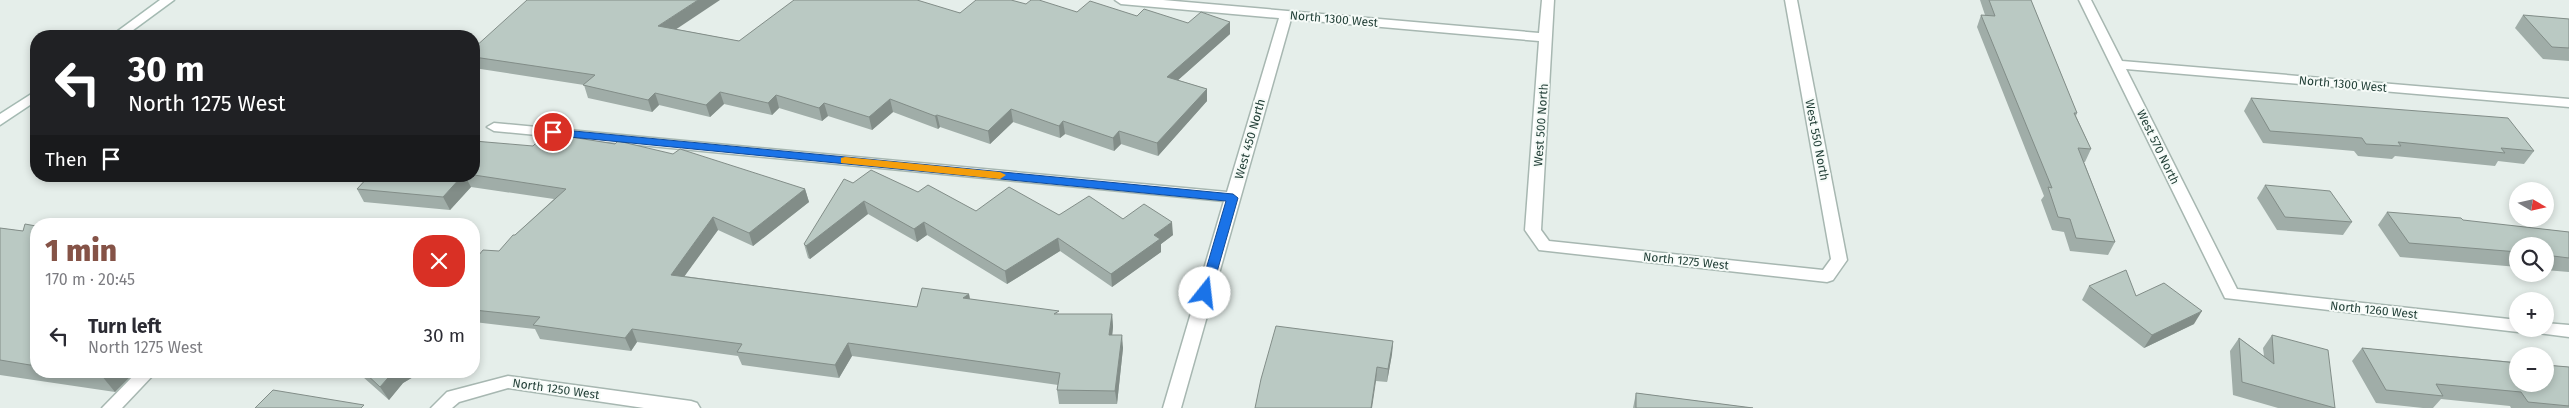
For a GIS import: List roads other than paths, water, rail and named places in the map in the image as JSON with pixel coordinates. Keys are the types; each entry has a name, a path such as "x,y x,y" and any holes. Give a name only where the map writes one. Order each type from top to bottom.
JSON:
{"street":[{"path":"126,30 168,0"},
{"name":"North 1300 West","path":"1121,0 1547,38"},
{"name":"West 500 North","path":"1544,246 1533,230 1548,0"},
{"name":"West 550 North","path":"1790,0 1839,260 1827,276"},
{"name":"West 570 North","path":"2085,0 2231,294"},
{"name":"West 450 North","path":"1172,408 1286,14"},
{"name":"North 1300 West","path":"2116,64 2569,103"},
{"path":"0,121 30,99"},
{"path":"494,127 1233,198"},
{"name":"North 1275 West","path":"1544,246 1827,276"},
{"name":"North 1260 West","path":"2231,294 2509,325"},
{"path":"2554,330 2569,331"},
{"path":"111,408 142,378"},
{"name":"North 1250 West","path":"446,403 508,382 691,408"}]}
